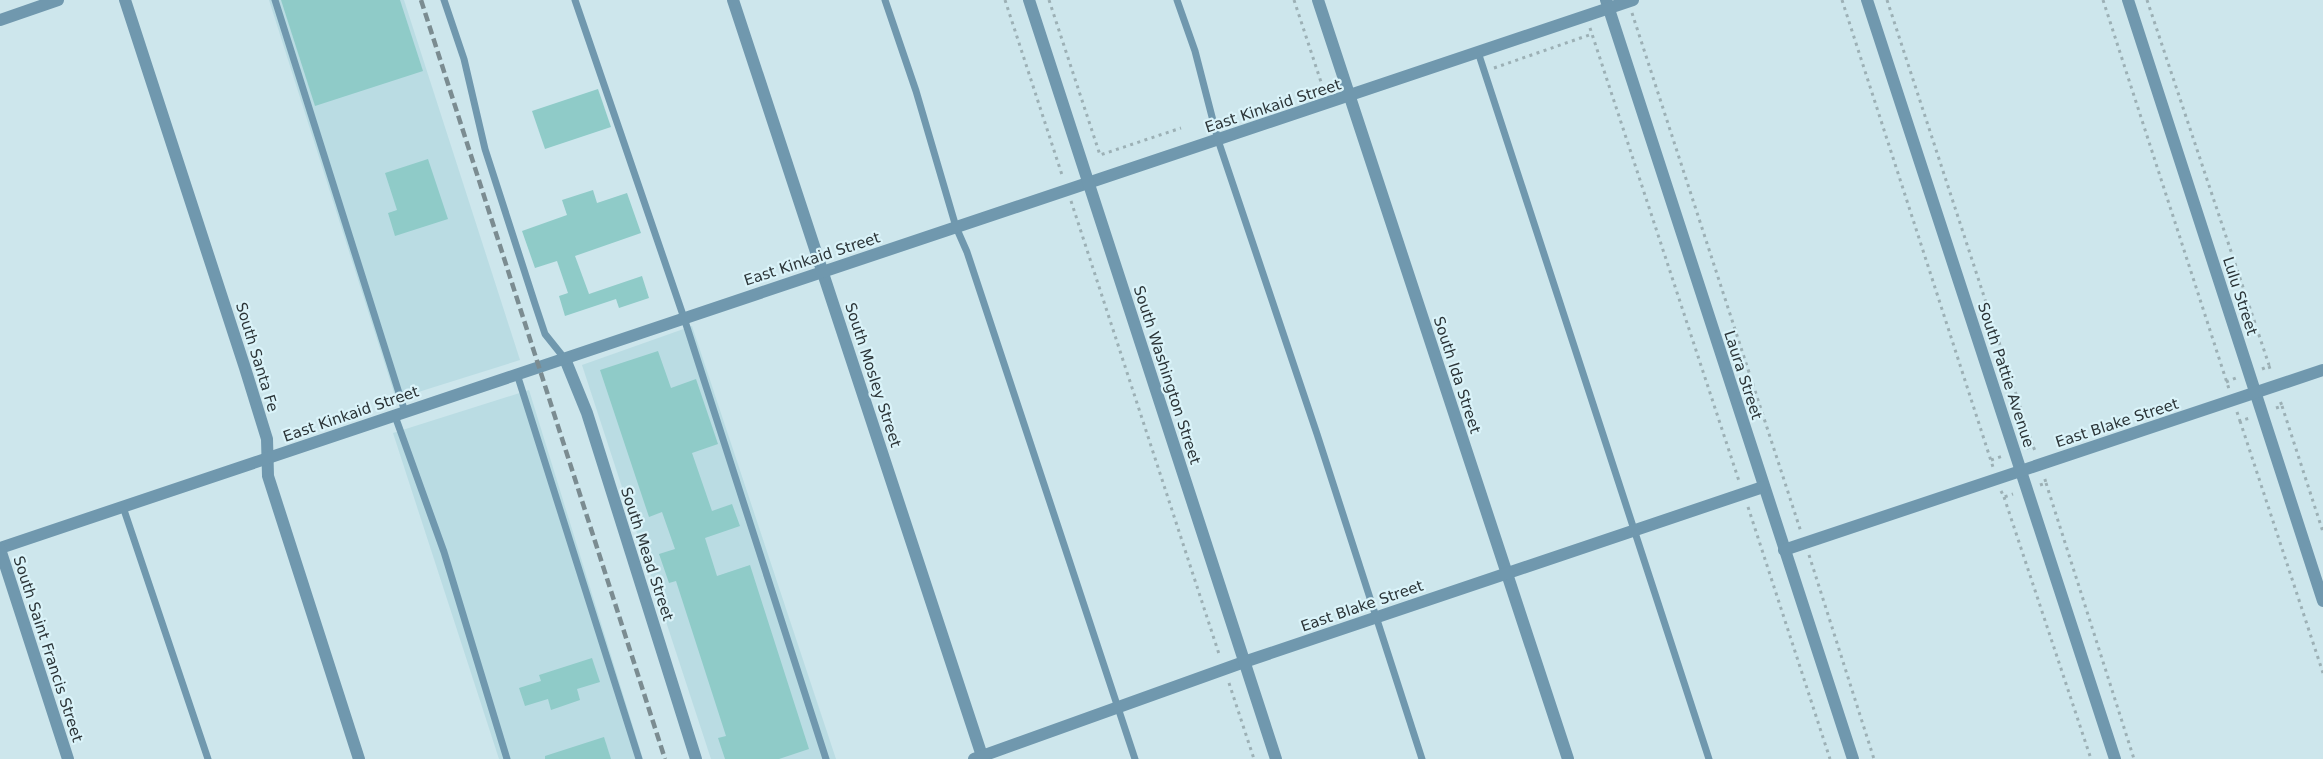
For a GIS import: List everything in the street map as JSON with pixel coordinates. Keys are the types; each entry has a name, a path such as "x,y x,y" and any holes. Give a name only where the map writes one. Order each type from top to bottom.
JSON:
{"street":[{"path":"0,20 58,0"},
{"name":"South Santa Fe","path":"125,0 267,439 268,476 359,759"},
{"name":"South Mosley Street","path":"733,0 980,758"},
{"name":"South Washington Street","path":"1029,0 1276,759"},
{"name":"South Ida Street","path":"1318,0 1568,759"},
{"name":"South Pattie Avenue","path":"1867,0 2115,759"},
{"name":"Lulu Street","path":"2128,0 2323,600"},
{"name":"East Kinkaid Street","path":"0,549 1350,96 1586,16 1608,4 1631,1"},
{"name":"Laura Street","path":"1608,4 1853,759"},
{"name":"South Mead Street","path":"565,359 587,413 696,759"},
{"name":"East Blake Street","path":"1784,550 2323,370"},
{"name":"East Blake Street","path":"980,758 1244,662 1763,487"},
{"name":"South Saint Francis Street","path":"0,549 68,759"}],"lane":[{"path":"275,0 507,759"},
{"path":"444,0 464,59 484,149 545,334 565,359"},
{"path":"575,0 684,318 826,759"},
{"path":"885,0 916,90 956,227 967,252 1135,759"},
{"path":"1177,0 1195,51 1218,140 1422,759"},
{"path":"1478,52 1709,759"},
{"path":"517,374 639,759"},
{"path":"123,507 208,759"}],"path":[{"path":"1005,0 1254,759"},
{"path":"1050,0 1100,155 1181,128"},
{"path":"1294,0 1323,88"},
{"path":"1842,0 1991,460"},
{"path":"1887,0 2033,446"},
{"path":"2103,0 2226,382"},
{"path":"2147,0 2269,366"},
{"path":"1631,1 1874,759"},
{"path":"1586,16 1830,759"},
{"path":"1485,71 1592,34"},
{"path":"2282,406 2323,532"},
{"path":"2240,421 2323,673"},
{"path":"2046,483 2134,759"},
{"path":"2004,498 2091,759"}],"shaded area":[{"path":"269,0 404,0 520,360 396,399"},
{"path":"692,326 836,759 711,759 582,365"},
{"path":"529,390 643,759 499,759 393,433"}],"building":[{"path":"281,0 400,0 423,71 315,106"},
{"path":"598,89 611,127 545,149 532,111"},
{"path":"428,159 448,219 395,236 388,213 397,210 385,173"},
{"path":"593,190 597,203 627,193 641,233 575,256 589,294 642,276 649,298 619,308 616,299 565,316 559,296 568,293 557,261 535,268 522,231 567,215 562,200"},
{"path":"658,351 671,388 696,379 718,444 692,453 712,511 732,504 740,526 705,538 717,576 750,565 809,749 779,759 725,759 718,738 726,736 676,581 669,583 659,554 675,549 662,512 649,517 600,370"},
{"path":"592,658 600,682 577,689 580,700 551,710 548,699 525,706 519,688 541,681 539,675"},
{"path":"604,737 611,759 545,759 545,756"}],"railway":[{"path":"421,0 665,759"}]}
